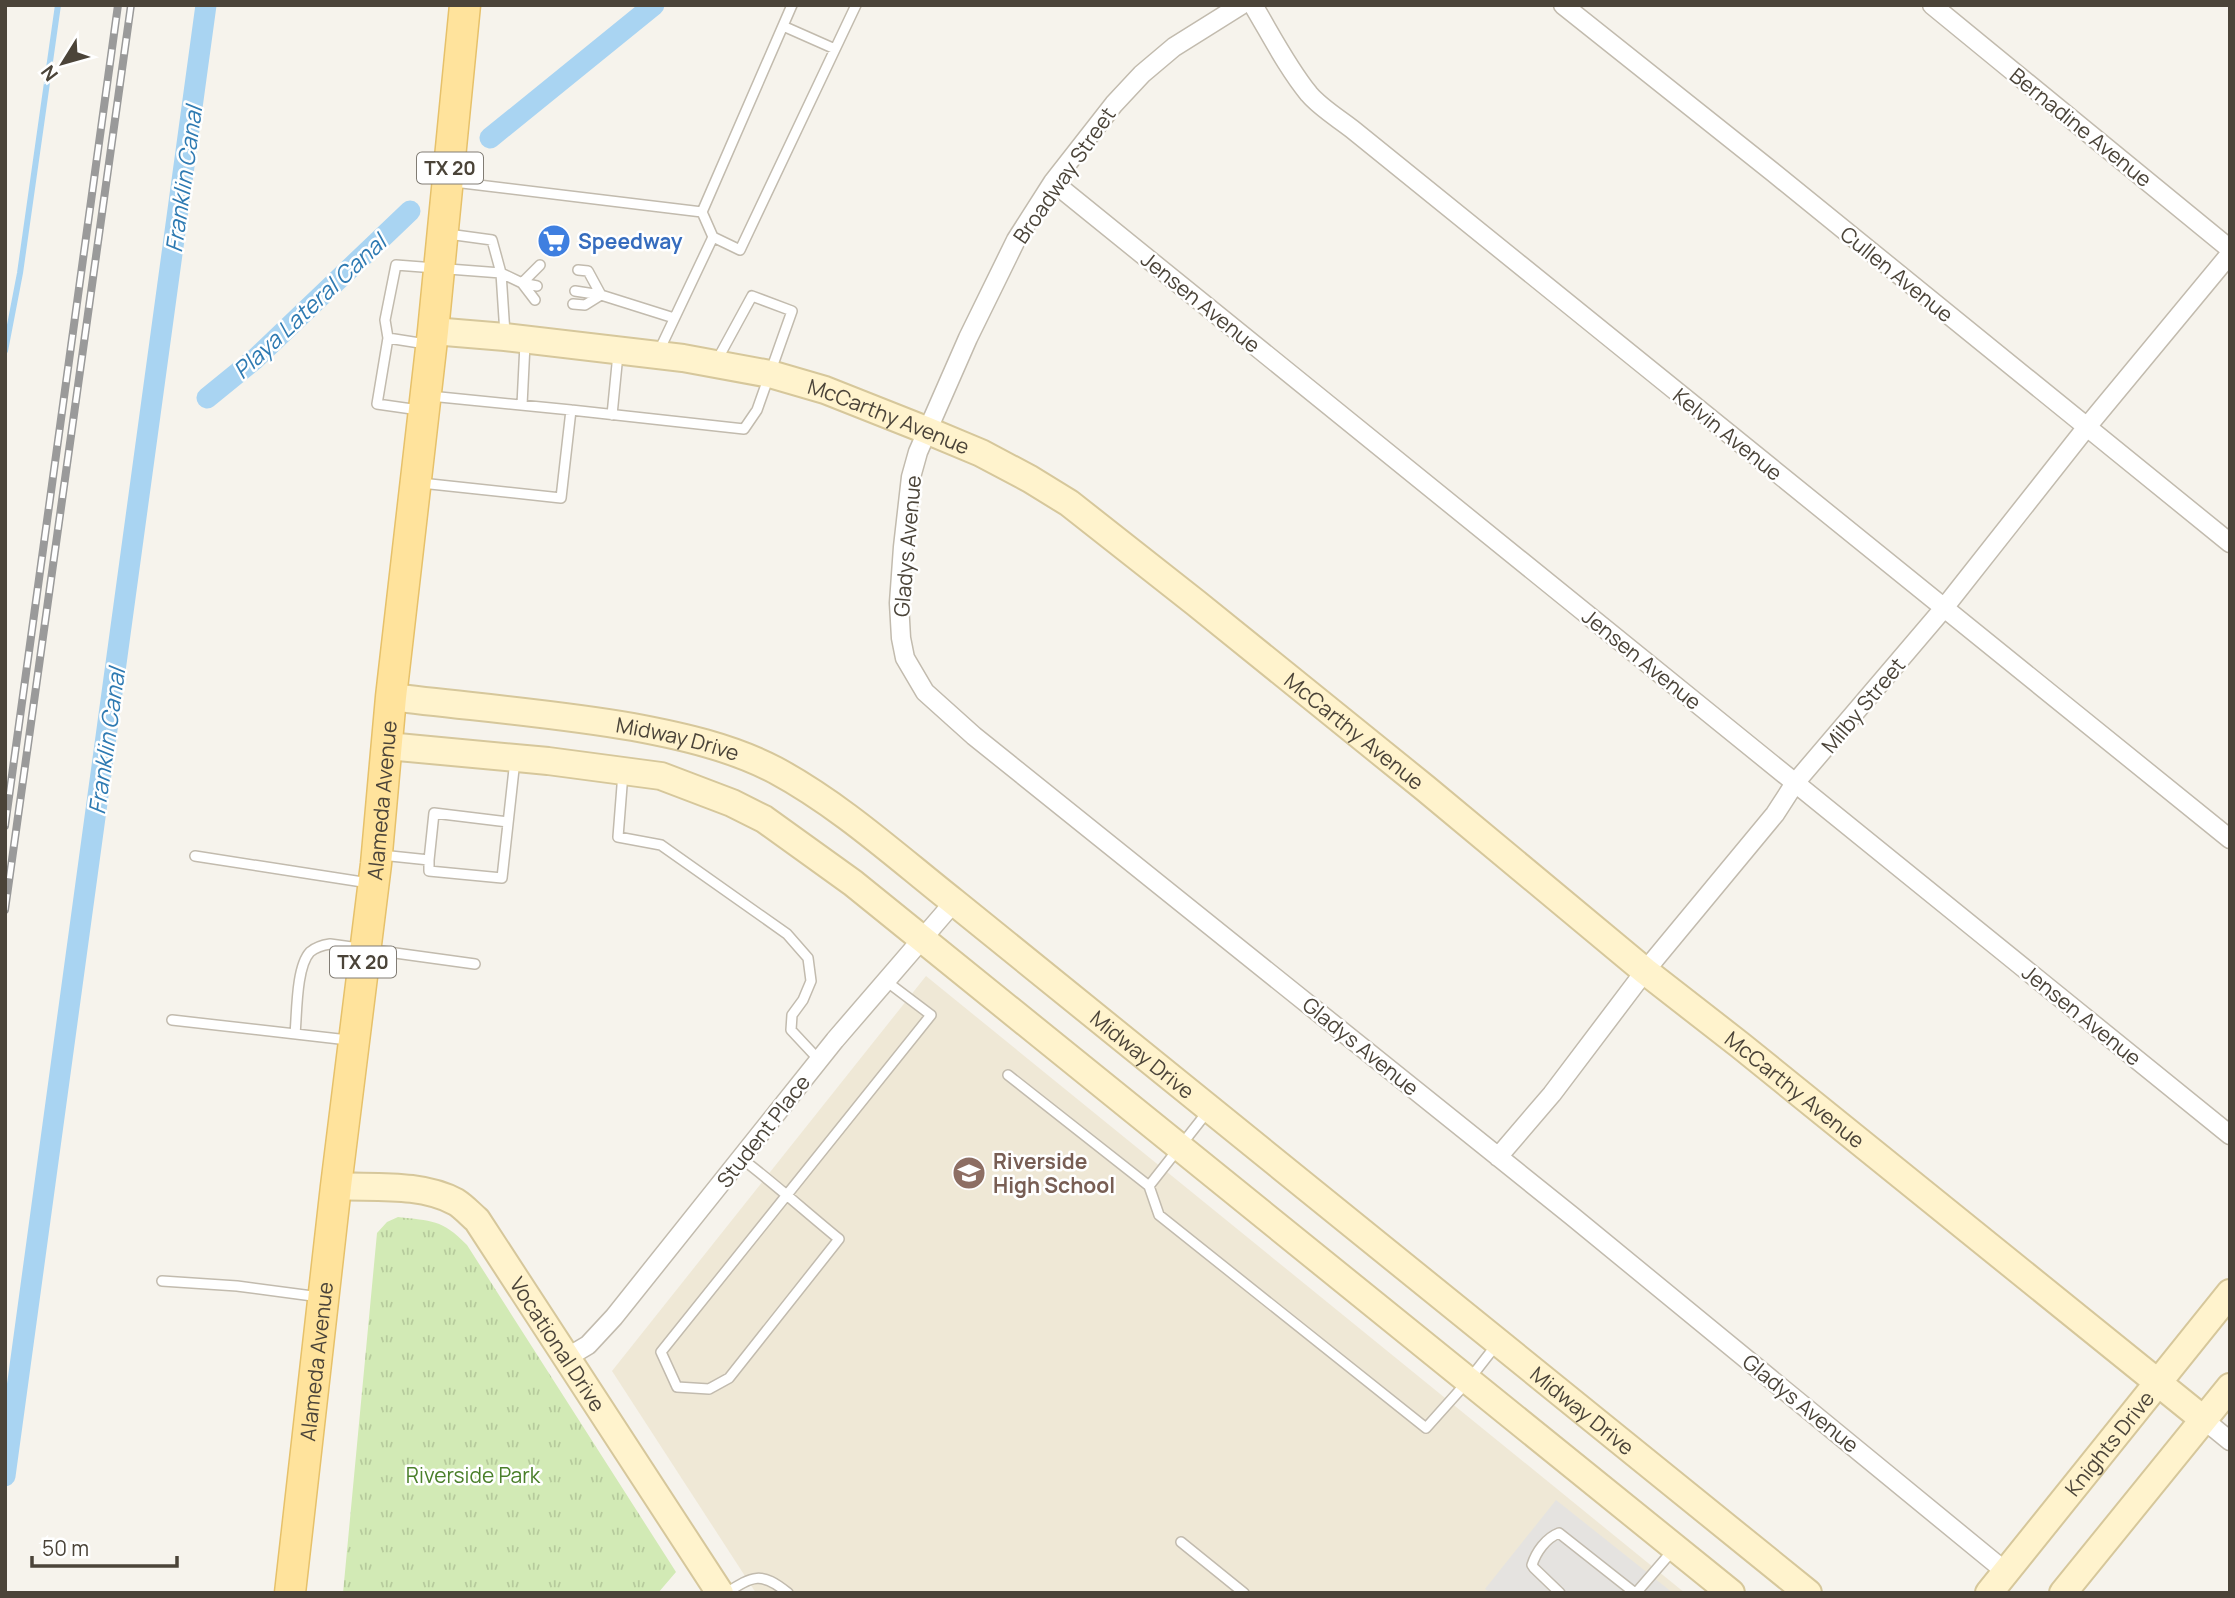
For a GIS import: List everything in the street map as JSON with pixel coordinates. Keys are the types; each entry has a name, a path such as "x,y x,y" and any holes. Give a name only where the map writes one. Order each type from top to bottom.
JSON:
{"main road":[{"name":"Alameda Avenue","path":"290,1593 336,1186 374,884 391,697 449,182 465,5"}],"street":[{"name":"Broadway Street","path":"926,430 1016,240 1053,182 1114,104 1142,74 1174,47 1241,5"},
{"name":"Kelvin Avenue","path":"1253,5 1292,70 1310,95 1323,107 2230,839"},
{"name":"Cullen Avenue","path":"1563,5 2230,543"},
{"name":"Bernadine Avenue","path":"1932,5 2230,251"},
{"name":"Jensen Avenue","path":"1053,182 2230,1135"},
{"name":"Milby Street","path":"1498,1157 1552,1094 1646,971 1775,814 1796,783 1944,608 2230,251"},
{"name":"McCarthy Avenue","path":"432,338 515,339 657,355 770,374 825,390 926,430 981,453 1030,479 1069,503 1425,788 1646,971 2203,1419"},
{"name":"Gladys Avenue","path":"926,430 911,477 899,603 905,657 925,692 974,736 1817,1414 2006,1572"},
{"name":"Midway Drive","path":"391,697 596,721 668,734 722,748 772,769 816,794 1210,1108 1808,1593"},
{"name":"Midway Drive","path":"387,746 661,776 732,803 764,819 816,855 1731,1593"},
{"name":"Student Place","path":"568,1357 588,1345 614,1317 819,1060 954,902"},
{"name":"Vocational Drive","path":"336,1186 421,1191 445,1197 477,1220 720,1593"},
{"name":"Knights Drive","path":"1989,1593 2230,1293"},
{"path":"2063,1593 2230,1387"},
{"path":"2203,1419 2230,1441"}],"lane":[{"path":"792,5 702,212 713,237 740,250 856,5"},
{"path":"783,26 835,49"},
{"path":"449,182 702,212"},
{"path":"443,233 492,240 515,339 522,405"},
{"path":"657,355 713,237"},
{"path":"537,286 522,283 501,273 396,265 385,320 388,338 377,404 522,405 744,429 757,410 792,311 752,296 715,364"},
{"path":"522,283 540,265"},
{"path":"578,270 588,271 601,295"},
{"path":"522,283 535,300"},
{"path":"575,291 601,295 674,318"},
{"path":"573,304 585,305 601,295"},
{"path":"388,338 432,338"},
{"path":"612,415 618,351"},
{"path":"416,482 561,498 571,410"},
{"path":"508,821 434,813 429,871 502,878 515,758"},
{"path":"624,771 618,837 661,845 787,934 808,958 811,981 803,1000 792,1015 791,1030 819,1060"},
{"path":"377,855 429,860"},
{"path":"195,856 374,884"},
{"path":"295,1034 301,975 312,950 330,944 475,964"},
{"path":"741,1158 787,1196 839,1239 729,1378 709,1389 677,1387 661,1352 787,1196 931,1015 886,981"},
{"path":"172,1020 354,1041"},
{"path":"1008,1075 1149,1186 1159,1215 1426,1428 1498,1342"},
{"path":"1149,1186 1210,1108"},
{"path":"162,1281 237,1286 325,1298"},
{"path":"1560,1593 1532,1565 1542,1547 1552,1536 1559,1533 1635,1593 1675,1547"},
{"path":"1181,1542 1244,1593"},
{"path":"726,1593 753,1577 771,1579 788,1593"}],"shaded area":[{"name":"Riverside High School","path":"926,976 1685,1593 756,1593 612,1371"},
{"path":"1556,1500 1673,1593 1491,1593 1485,1589"}],"green space":[{"name":"Riverside Park","path":"398,1217 436,1223 450,1230 467,1245 676,1572 658,1593 343,1593 377,1233 387,1222"}],"waterway":[{"path":"5,351 20,273 58,5"},
{"name":"Franklin Canal","path":"5,1476 206,5"},
{"name":"Playa Lateral Canal","path":"490,138 654,5"},
{"name":"Playa Lateral Canal","path":"207,398 255,359 410,211"}],"railway":[{"path":"5,826 118,5"},
{"path":"5,910 131,5"}],"place":[{"name":"Speedway","path":"554,241"},
{"name":"Riverside High School","path":"969,1173"}]}
